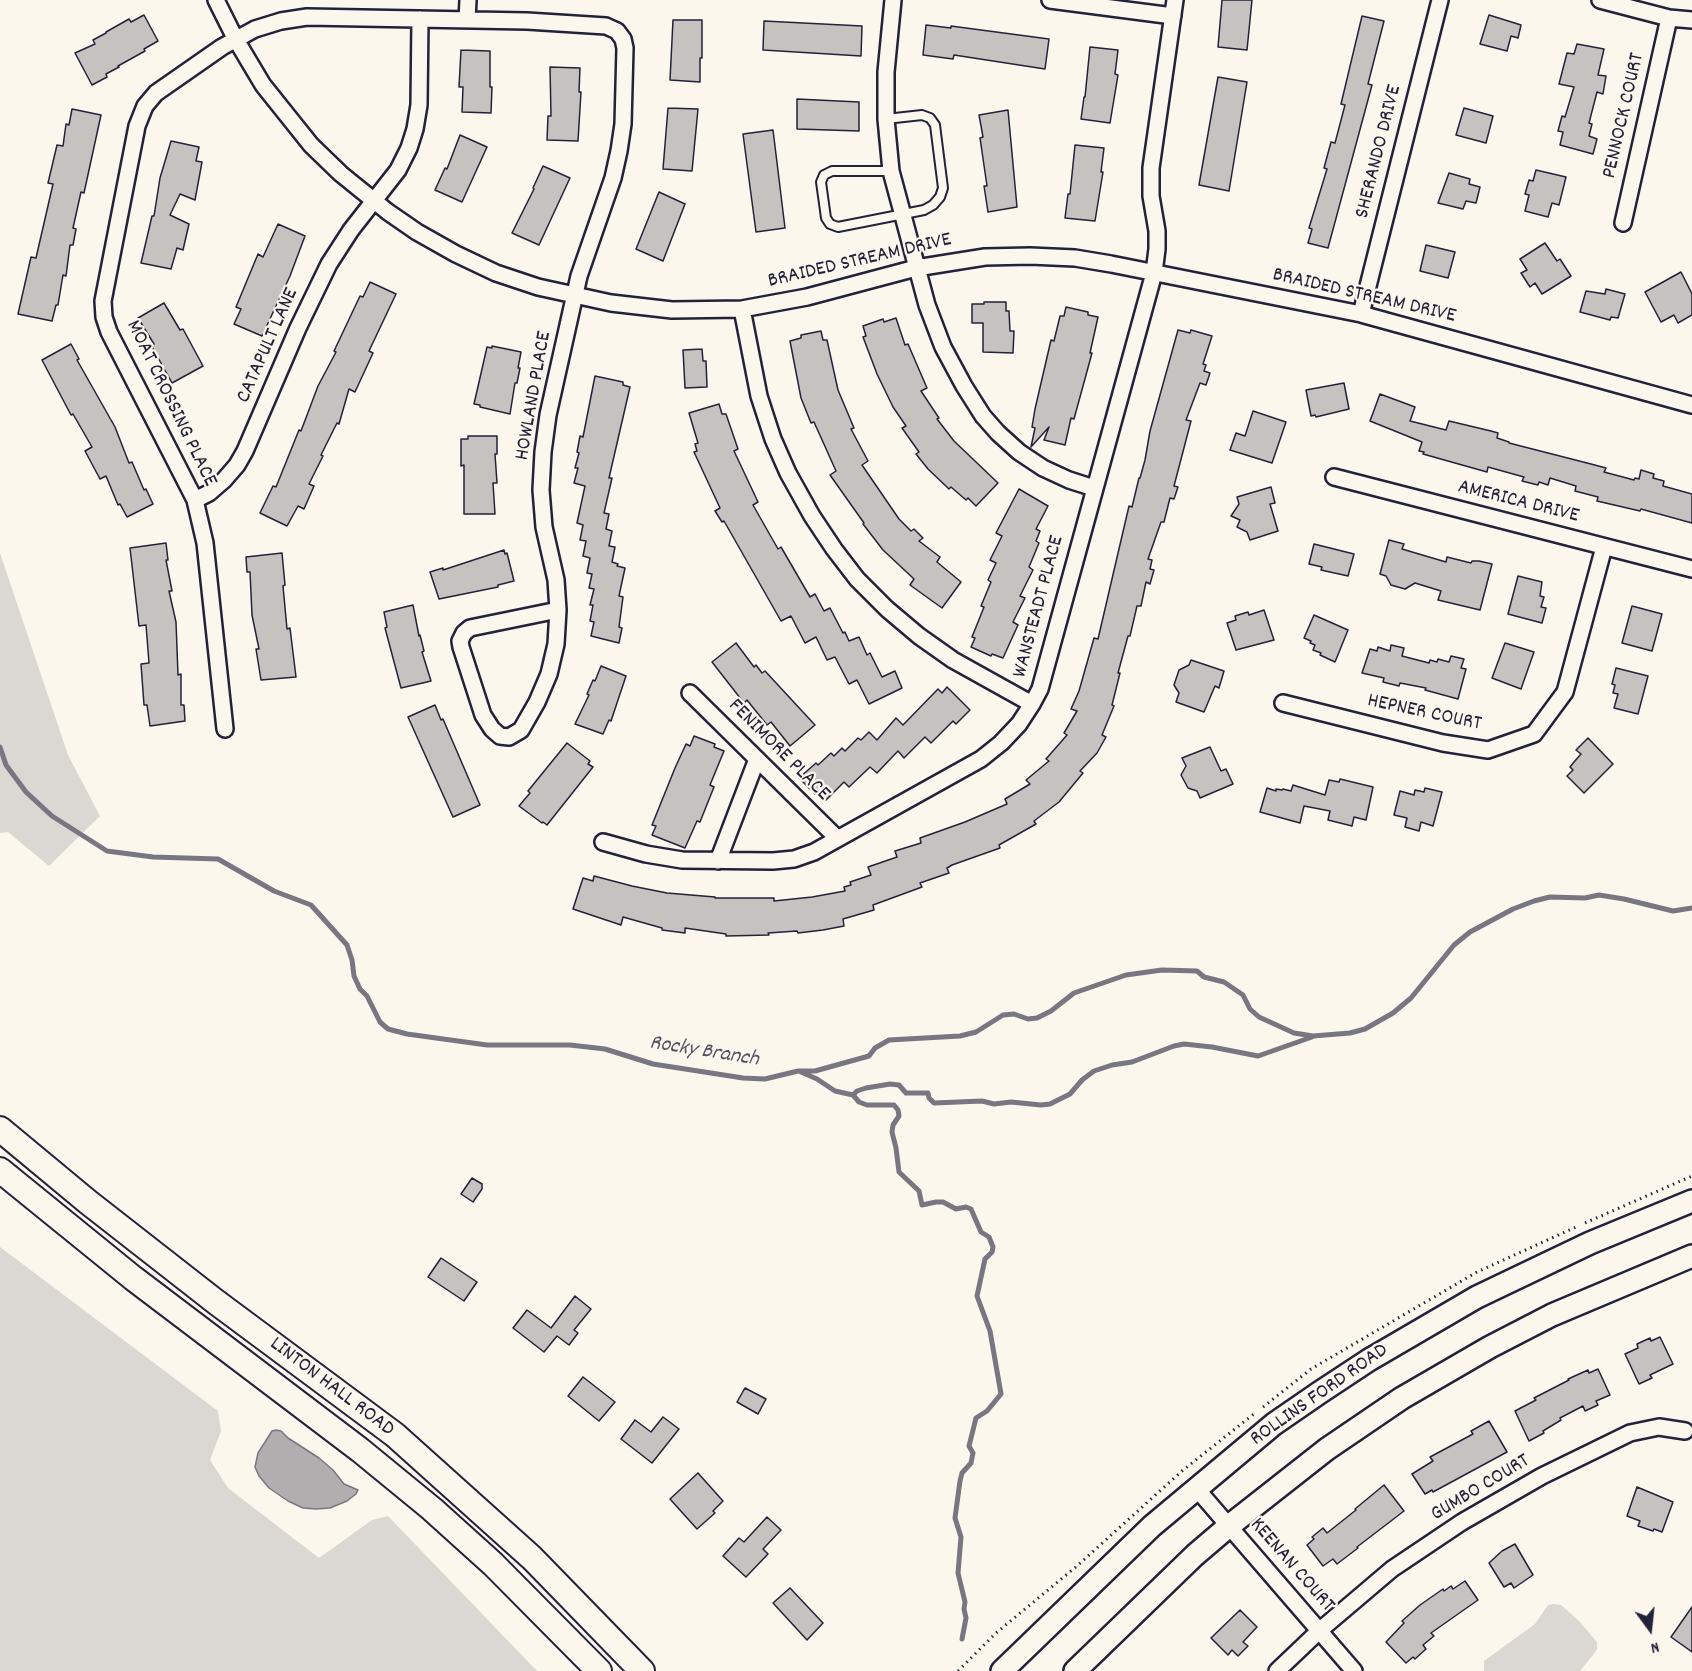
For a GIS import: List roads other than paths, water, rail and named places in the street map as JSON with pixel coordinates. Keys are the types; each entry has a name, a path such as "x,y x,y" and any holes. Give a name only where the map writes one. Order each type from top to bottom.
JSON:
{"main road":[{"name":"LINTON HALL ROAD","path":"0,1129 88,1202 216,1302 395,1436 532,1558 642,1671"},
{"name":"LINTON HALL ROAD","path":"0,1170 133,1278 360,1450 432,1509 493,1564 599,1671"},
{"name":"ROLLINS FORD ROAD","path":"1002,1671 1152,1526 1292,1412 1369,1360 1477,1297 1551,1261 1692,1201"},
{"path":"1075,1671 1229,1526 1327,1449 1402,1398 1552,1315 1692,1256"}],"street":[{"name":"BRAIDED STREAM DRIVE","path":"216,0 263,85 311,145 341,174 417,232 456,254 537,287 575,297 672,310 742,309 807,297 916,268 985,257 1030,256 1084,260 1361,314 1692,405"},
{"path":"467,20 468,0"},
{"path":"893,0 886,72 885,119 891,171 916,268 943,346 963,386 982,416 998,433 1019,452 1043,468 1094,488"},
{"path":"1050,0 1173,16"},
{"name":"WANSTEADT PLACE","path":"603,842 646,854 682,860 773,861 794,859 814,852 981,759 1019,724 1040,689 1154,273 1157,231 1151,168 1175,0"},
{"name":"SHERANDO DRIVE","path":"1361,314 1440,0"},
{"path":"1600,0 1669,18 1692,20"},
{"name":"MOAT CROSSING PLACE","path":"225,729 205,543 195,500 109,332 104,317 103,301 137,126 145,106 156,93 235,38 280,21 307,17 467,20"},
{"name":"PENNOCK COURT","path":"1623,223 1669,18"},
{"name":"CATAPULT LANE","path":"195,500 209,493 237,465 329,264 351,230 398,170 409,148 419,105 420,19"},
{"name":"HOWLAND PLACE","path":"467,20 606,26 617,31 623,39 625,48 623,124 619,151 613,178 579,276 548,415 543,452 544,527 556,580 558,610 556,644 549,674 521,730 509,737 500,736 492,729 483,715 460,640 470,628 558,610"},
{"path":"742,309 759,396 773,439 807,508 834,549 857,579 886,609 919,636 953,660 1032,704"},
{"name":"AMERICA DRIVE","path":"1334,477 1692,569"},
{"name":"HEPNER COURT","path":"1282,703 1443,743 1488,750 1534,734 1565,692 1604,547"},
{"name":"FENIMORE PLACE","path":"690,693 837,838"},
{"path":"718,861 757,759"},
{"name":"GUMBO COURT","path":"1277,1671 1319,1631 1392,1569 1462,1522 1542,1476 1630,1433 1659,1427 1685,1431"},
{"name":"KEENAN COURT","path":"1196,1488 1354,1671"}],"lane":[{"path":"885,119 922,115 930,118 935,125 943,188 940,197 924,210 838,227 830,224 826,218 821,182 824,175 832,171 891,171"}],"waterway":[{"name":"Rocky Branch","path":"0,747 6,765 26,792 52,816 107,851 153,857 218,859 274,891 311,905 347,945 354,976 360,989 367,996 380,1022 388,1029 407,1034 487,1045 570,1045 605,1049 653,1064 743,1078 765,1079 798,1071 815,1071 869,1056 875,1048 889,1040 960,1036 976,1032 1003,1015 1014,1014 1028,1019 1037,1018 1051,1011 1074,993 1126,975 1162,970 1197,971 1204,977 1224,982 1243,995 1250,1009 1259,1017 1294,1033 1313,1036 1350,1033 1365,1029 1393,1013 1411,998 1454,945 1470,932 1513,909 1534,901 1550,897 1585,898 1599,895 1673,911 1692,908"},
{"path":"853,1095 866,1088 890,1084 899,1085 906,1093 928,1093 934,1103 982,1101 994,1104 1011,1102 1050,1104 1070,1094 1082,1080 1094,1071 1132,1062 1174,1046 1184,1044 1212,1047 1258,1056 1312,1037"},
{"path":"801,1072 835,1091 853,1095 859,1102 867,1105 894,1105 899,1116 893,1125 892,1132 899,1172 919,1191 922,1205 943,1202 956,1209 966,1207 971,1209 981,1232 989,1237 993,1247 992,1252 985,1259 977,1296 990,1331 1001,1394 987,1411 976,1418 969,1446 973,1453 971,1463 962,1473 960,1481 955,1518 961,1537 958,1573 965,1602 966,1618 962,1639"}]}
